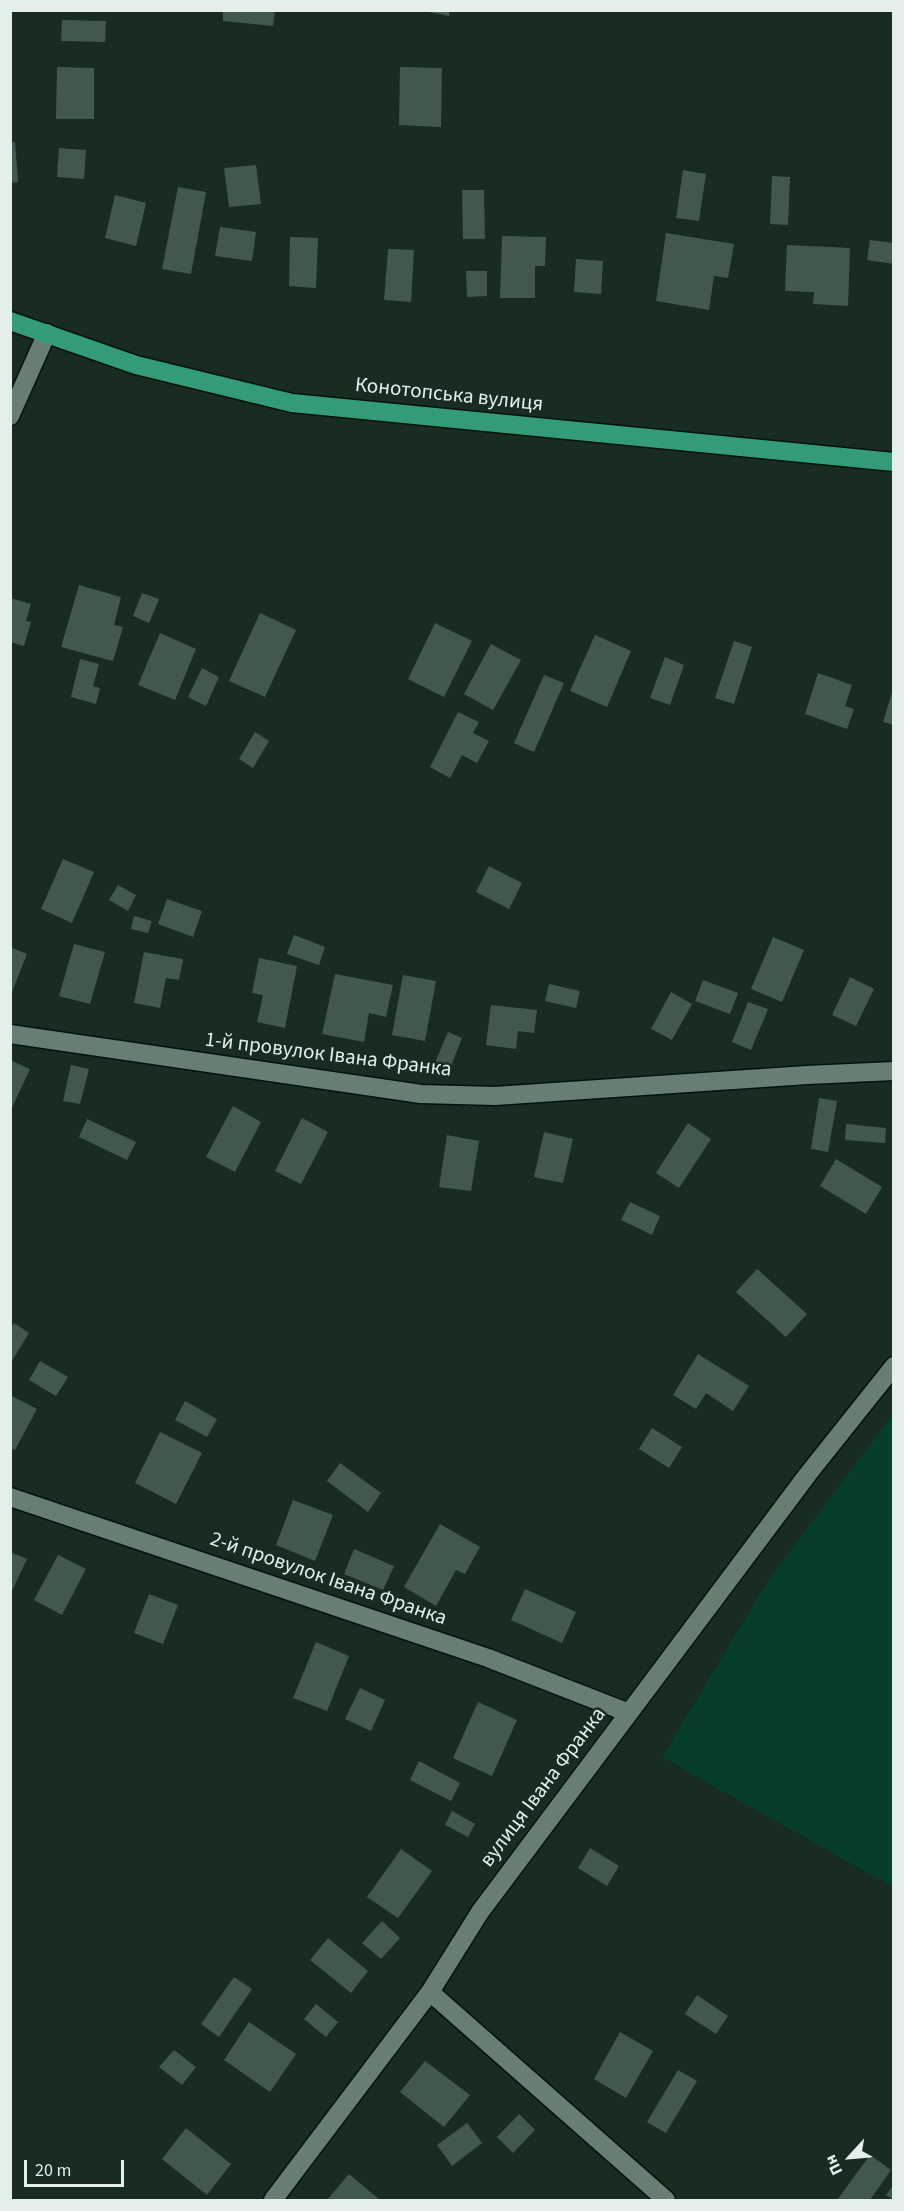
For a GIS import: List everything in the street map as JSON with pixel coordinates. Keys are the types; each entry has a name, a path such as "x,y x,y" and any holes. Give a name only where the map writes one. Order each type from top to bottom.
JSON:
{"main road":[{"name":"Конотопська вулиця","path":"10,321 136,365 292,403 894,462"}],"street":[{"path":"10,416 47,333"},
{"name":"1-й провулок Івана Франка","path":"10,1034 421,1094 495,1096 894,1071"},
{"name":"вулиця Івана Франка","path":"273,2200 351,2093 430,1992 480,1912 808,1474 894,1366"},
{"name":"2-й провулок Івана Франка","path":"10,1497 488,1658 629,1713"},
{"path":"430,1992 666,2200"}],"green space":[{"path":"893,1414 893,1887 662,1757 769,1579"}],"building":[{"path":"223,10 275,10 273,26 223,21"},
{"path":"419,10 450,10 449,16"},
{"path":"62,20 106,21 105,42 61,41"},
{"path":"57,67 94,68 94,119 56,119"},
{"path":"400,67 442,68 441,127 399,125"},
{"path":"15,142 18,182 10,183 10,143"},
{"path":"59,148 86,150 84,179 57,177"},
{"path":"256,165 261,204 229,207 224,168"},
{"path":"683,170 706,174 699,221 676,218"},
{"path":"772,176 790,177 788,225 770,224"},
{"path":"178,187 206,192 191,274 162,269"},
{"path":"462,190 484,190 485,239 463,239"},
{"path":"115,195 146,203 136,246 105,238"},
{"path":"220,227 256,232 252,261 215,256"},
{"path":"666,233 734,244 728,278 714,276 709,310 656,301"},
{"path":"502,236 546,237 545,266 535,266 535,298 500,298"},
{"path":"290,237 318,238 316,288 289,286"},
{"path":"870,240 894,243 894,264 867,260"},
{"path":"787,245 850,248 848,306 813,304 814,292 785,291"},
{"path":"388,249 414,250 411,302 384,300"},
{"path":"576,259 603,261 601,294 574,292"},
{"path":"466,271 487,271 487,296 467,297"},
{"path":"79,585 121,597 114,625 123,627 113,661 61,647"},
{"path":"142,593 159,599 149,623 133,616"},
{"path":"10,598 31,604 26,621 31,622 24,646 10,642"},
{"path":"260,613 296,630 265,697 229,681"},
{"path":"435,623 472,641 444,697 408,679"},
{"path":"160,633 196,649 175,700 138,685"},
{"path":"595,635 631,651 607,707 570,691"},
{"path":"734,641 752,647 734,704 715,698"},
{"path":"491,644 521,660 493,710 464,694"},
{"path":"665,657 684,665 670,705 650,698"},
{"path":"80,659 99,664 93,686 100,688 96,704 71,697"},
{"path":"202,668 219,677 206,706 188,697"},
{"path":"818,673 852,685 845,706 854,709 847,729 805,714"},
{"path":"544,675 564,683 534,752 514,743"},
{"path":"894,686 894,725 883,722"},
{"path":"458,712 479,722 473,733 489,741 477,763 462,755 450,778 430,767"},
{"path":"255,732 269,741 253,768 239,759"},
{"path":"63,859 94,872 72,923 41,909"},
{"path":"489,866 522,883 509,909 476,892"},
{"path":"118,885 136,895 128,911 109,900"},
{"path":"167,899 202,911 193,937 158,924"},
{"path":"134,916 152,921 148,933 131,929"},
{"path":"294,935 325,947 319,965 287,954"},
{"path":"773,937 804,950 782,1002 751,989"},
{"path":"74,944 105,952 90,1004 59,996"},
{"path":"10,947 27,954 11,994 10,994"},
{"path":"144,952 183,959 179,980 166,978 160,1008 134,1003"},
{"path":"259,958 297,966 285,1028 257,1022 263,995 252,993"},
{"path":"335,974 393,985 386,1017 369,1013 364,1042 322,1034"},
{"path":"403,975 436,981 425,1041 392,1035"},
{"path":"850,977 874,989 856,1026 832,1015"},
{"path":"703,980 738,993 730,1014 695,1001"},
{"path":"549,984 580,991 576,1008 545,1001"},
{"path":"671,992 692,1004 672,1040 651,1029"},
{"path":"748,1002 768,1009 751,1050 732,1042"},
{"path":"491,1005 537,1010 534,1033 518,1031 516,1049 486,1045"},
{"path":"448,1032 462,1038 449,1071 434,1065"},
{"path":"10,1060 30,1069 10,1112"},
{"path":"71,1065 89,1069 80,1104 63,1101"},
{"path":"819,1098 837,1101 828,1152 811,1149"},
{"path":"233,1106 261,1122 235,1172 206,1157"},
{"path":"302,1118 328,1132 301,1184 275,1171"},
{"path":"87,1119 136,1142 127,1160 79,1137"},
{"path":"688,1123 711,1139 679,1188 656,1173"},
{"path":"846,1124 886,1128 885,1143 845,1140"},
{"path":"544,1132 573,1139 563,1183 534,1177"},
{"path":"447,1135 479,1141 471,1191 439,1187"},
{"path":"836,1159 882,1187 866,1214 820,1186"},
{"path":"630,1202 660,1216 652,1235 621,1220"},
{"path":"757,1269 807,1314 786,1337 736,1292"},
{"path":"14,1323 29,1333 10,1364 10,1329"},
{"path":"698,1354 749,1386 733,1411 706,1393 696,1409 673,1395"},
{"path":"40,1361 68,1377 56,1396 29,1380"},
{"path":"10,1395 37,1409 15,1450 10,1448"},
{"path":"185,1401 217,1419 207,1437 175,1420"},
{"path":"652,1428 682,1447 669,1468 639,1449"},
{"path":"160,1432 202,1453 176,1504 135,1483"},
{"path":"340,1463 381,1493 368,1512 327,1481"},
{"path":"293,1500 333,1515 315,1561 276,1545"},
{"path":"440,1524 480,1547 465,1574 456,1570 436,1606 404,1587"},
{"path":"354,1549 394,1566 383,1590 344,1574"},
{"path":"10,1552 27,1559 10,1595"},
{"path":"58,1555 86,1569 62,1615 34,1600"},
{"path":"525,1589 576,1612 562,1643 511,1620"},
{"path":"149,1594 178,1605 163,1644 134,1633"},
{"path":"316,1642 349,1656 327,1711 293,1698"},
{"path":"360,1688 385,1700 371,1731 345,1719"},
{"path":"478,1702 517,1720 492,1776 453,1758"},
{"path":"419,1761 460,1783 451,1801 410,1780"},
{"path":"452,1811 475,1824 468,1837 445,1825"},
{"path":"590,1848 619,1866 607,1886 578,1868"},
{"path":"401,1849 432,1871 398,1918 367,1897"},
{"path":"382,1921 400,1938 381,1959 362,1943"},
{"path":"328,1938 368,1971 351,1993 310,1960"},
{"path":"234,1977 252,1989 219,2037 201,2024"},
{"path":"697,1995 728,2016 716,2034 685,2014"},
{"path":"316,2004 338,2022 326,2037 304,2019"},
{"path":"249,2022 296,2054 270,2092 224,2060"},
{"path":"620,2032 653,2051 626,2098 594,2079"},
{"path":"174,2050 196,2067 182,2085 159,2067"},
{"path":"425,2061 470,2095 444,2127 400,2092"},
{"path":"678,2070 697,2081 666,2133 647,2122"},
{"path":"519,2114 535,2130 513,2153 497,2137"},
{"path":"467,2123 482,2143 452,2166 437,2145"},
{"path":"186,2128 231,2164 207,2195 162,2159"},
{"path":"870,2155 891,2170 870,2200 837,2200"},
{"path":"349,2174 380,2200 327,2200"},
{"path":"894,2184 894,2200 886,2195"}]}
